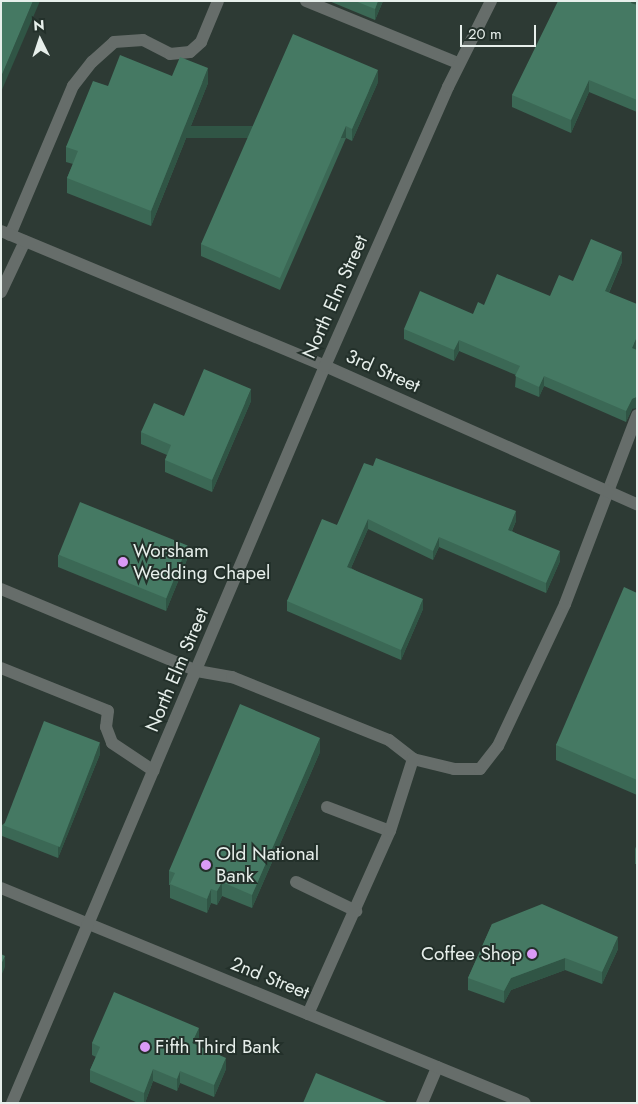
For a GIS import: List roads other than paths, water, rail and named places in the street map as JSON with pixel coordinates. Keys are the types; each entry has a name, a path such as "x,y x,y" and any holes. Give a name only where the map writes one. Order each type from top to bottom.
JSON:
{"street":[{"path":"6,233 73,86 92,62 114,42 143,40 170,54 190,52 201,42 218,1"},
{"path":"306,1 458,63"},
{"name":"North Elm Street","path":"12,1103 90,924 325,366 448,87 481,1"},
{"name":"North Elm Street","path":"448,87 491,1"},
{"name":"3rd Street","path":"6,233 325,366 637,504"},
{"path":"1,292 25,241"},
{"path":"1,589 197,671 232,677 389,740 413,759 454,769 480,769 498,746 565,604 610,492 637,415"},
{"path":"1,668 108,711 106,727 112,743 154,771"},
{"path":"308,1014 356,911 390,831 413,759"},
{"path":"327,807 390,831"},
{"path":"296,882 356,911"},
{"name":"2nd Street","path":"1,888 525,1103"},
{"path":"422,1103 437,1067"}],"place":[{"name":"Worsham Wedding Chapel","path":"123,562"},
{"name":"Old National Bank","path":"206,865"},
{"name":"Coffee Shop","path":"532,954"},
{"name":"Fifth Third Bank","path":"145,1047"}]}
